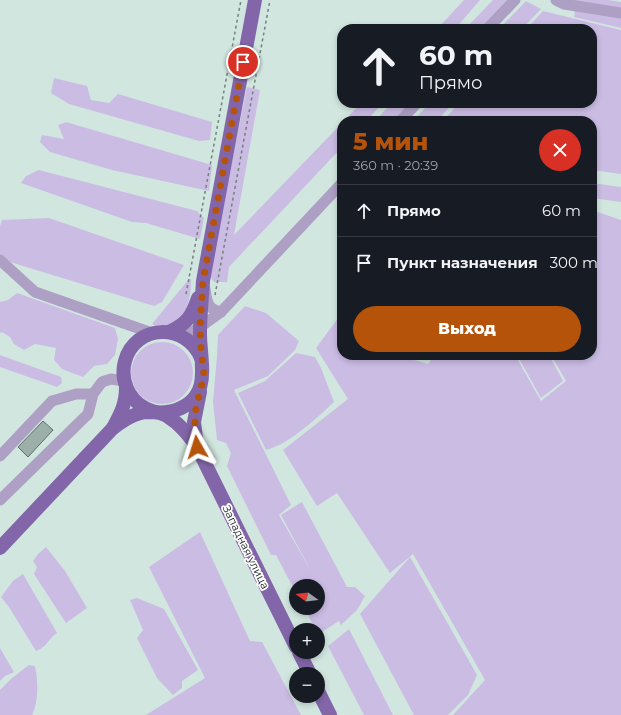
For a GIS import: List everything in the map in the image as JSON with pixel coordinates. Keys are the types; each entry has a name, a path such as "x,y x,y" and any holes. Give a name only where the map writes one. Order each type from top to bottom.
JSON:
{"main road":[{"path":"0,548 113,428 125,420 144,412 174,411 188,404 198,393 203,379 204,370 200,327 203,281 255,0"},
{"path":"113,428 126,400 123,370 127,354 138,341 152,333 169,332 180,327 188,320 194,310 203,281"},
{"path":"169,332 183,337 194,347 202,360"},
{"name":"Западная улица","path":"197,447 195,413 203,379"},
{"path":"125,384 129,393 139,404 153,411 160,412"},
{"name":"Западная улица","path":"160,412 183,428 197,447 289,633"},
{"path":"324,703 330,715"}],"lane":[{"path":"492,24 515,0"},
{"path":"556,0 564,4 621,12"},
{"path":"405,116 412,108"},
{"path":"183,337 221,312 337,188"},
{"path":"0,260 35,292 152,333"},
{"path":"203,281 206,298 210,307 213,310 221,312"},
{"path":"0,500 88,414 93,394 102,382 111,379 125,384"},
{"path":"0,456 52,401 76,394 93,394"},
{"path":"0,537 14,533"}],"path":[{"path":"186,294 241,0"},
{"path":"214,300 270,0"}],"shaded area":[{"path":"464,0 480,0 459,24 442,24"},
{"path":"493,0 508,0 486,24 470,24"},
{"path":"564,0 608,0 621,2 621,9"},
{"path":"526,1 541,9 527,24 504,24"},
{"path":"575,10 621,17 621,28 574,17"},
{"path":"543,11 596,24 531,24"},
{"path":"597,24 621,30 621,174 597,171 597,116 447,116 455,108 597,108"},
{"path":"54,78 87,86 91,100 109,103 118,94 212,122 210,140 199,141 69,104 51,93"},
{"path":"247,87 260,90 234,235 337,128 337,152 229,267 227,282 214,282 209,275"},
{"path":"356,108 378,108 371,116 349,116"},
{"path":"387,108 405,108 397,116 380,116"},
{"path":"425,108 449,108 441,116 418,116"},
{"path":"66,122 212,165 209,191 112,170 50,152 40,142 42,135 64,139 58,125"},
{"path":"39,170 197,211 204,218 200,239 146,223 132,222 21,183 26,176"},
{"path":"597,184 621,187 621,202 597,199"},
{"path":"597,212 621,220 621,715 453,715 485,680 413,554 390,573 337,493 317,506 283,450 348,399 316,348 337,319 337,360 414,360 428,364 431,360 518,360 541,401 566,381 554,360 597,360"},
{"path":"49,218 184,265 162,302 154,306 0,259 0,226 2,220"},
{"path":"189,279 191,279 191,289 189,300 182,316 167,326 162,327 152,324"},
{"path":"17,293 115,328 118,339 115,355 107,364 94,366 83,377 62,369 54,360 56,348 35,344 24,350 14,344 10,337 2,332 0,333 0,302 8,300"},
{"path":"245,306 266,313 299,341 295,350 268,376 234,390 291,505 279,515 311,571 281,515 302,502 347,587 355,587 365,596 357,610 341,625 339,621 325,630 325,623 312,623 308,615 325,615 325,579 289,580 276,555 271,555 227,466 231,453 226,443 217,440 213,402 218,335"},
{"path":"156,342 168,342 184,351 191,361 193,373 191,385 184,395 168,404 156,404 145,399 136,390 131,379 131,367 136,356 145,347"},
{"path":"296,353 315,357 321,368 334,402 311,423 293,436 275,447 266,450 238,393 265,381"},
{"path":"0,355 61,377 62,383 57,387 0,367"},
{"path":"520,360 552,360 563,381 541,398"},
{"path":"200,532 250,641 262,642 289,693 289,703 295,703 301,715 146,715 205,678 149,567"},
{"path":"46,547 65,571 87,608 66,623 34,574 37,567 33,561"},
{"path":"410,557 477,675 468,695 448,715 414,715 360,614"},
{"path":"23,574 57,633 43,647 36,651 9,607 1,597 13,581"},
{"path":"137,598 164,609 198,670 182,681 182,688 173,695 157,678 137,638 143,630 130,600"},
{"path":"349,629 393,715 364,715 328,646"},
{"path":"0,648 14,672 5,676 0,681"},
{"path":"29,665 35,666 37,678 37,697 32,715 0,715 0,690 12,678"}],"building":[{"path":"43,421 53,430 28,457 18,447"}],"route":[{"path":"197,447 194,422 204,370 200,344 203,281 243,62"}]}
